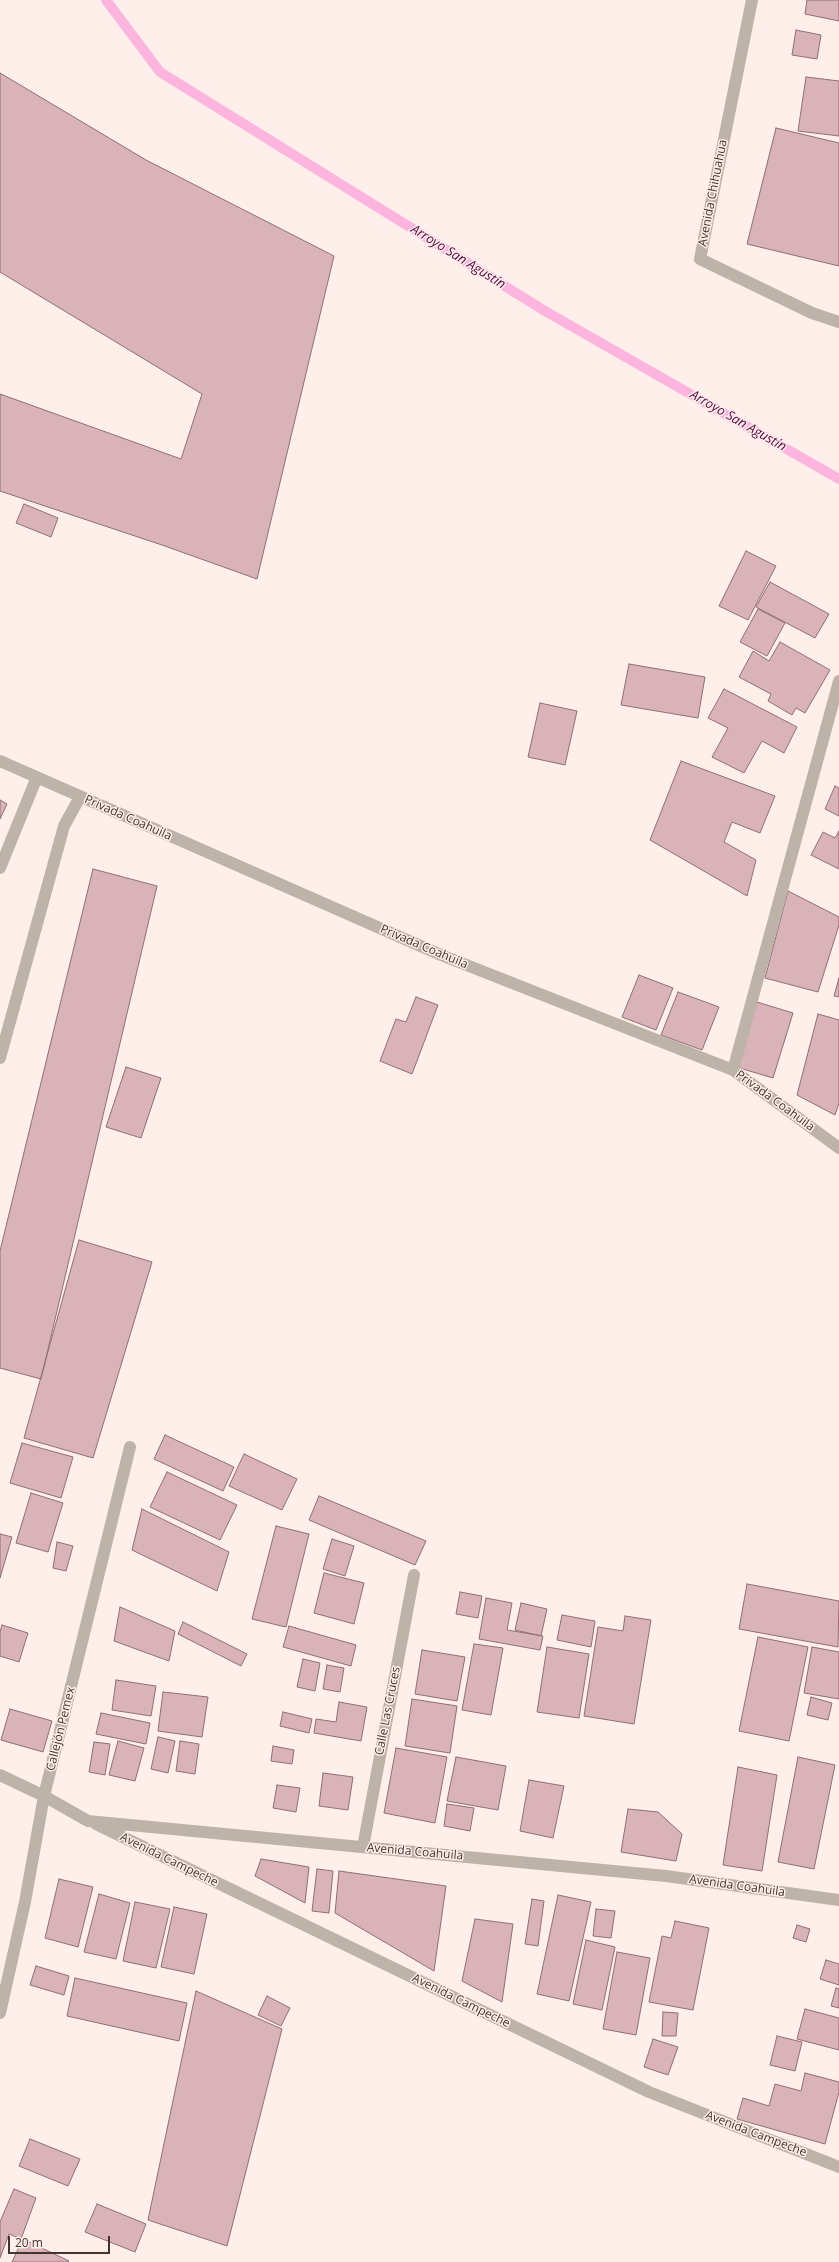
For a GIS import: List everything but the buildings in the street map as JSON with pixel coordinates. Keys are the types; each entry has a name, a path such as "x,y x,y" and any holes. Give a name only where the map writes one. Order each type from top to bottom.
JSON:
{"street":[{"name":"Avenida Chihuahua","path":"752,0 700,259 812,312 839,322"},
{"path":"733,1070 839,681"},
{"name":"Privada Coahuila","path":"0,761 441,956 733,1070 839,1148"},
{"path":"0,868 36,777"},
{"path":"0,1058 64,826 80,797"},
{"name":"Callejón Pemex","path":"0,2013 25,1902 44,1796 130,1447"},
{"name":"Calle Las Cruces","path":"363,1847 414,1575"},
{"name":"Avenida Coahuila","path":"0,1775 44,1796 88,1821 666,1876 839,1900"},
{"name":"Avenida Campeche","path":"88,1821 649,2092 839,2166"}],"waterway":[{"name":"Arroyo San Agustín","path":"106,0 160,72 545,311 839,479"}]}
